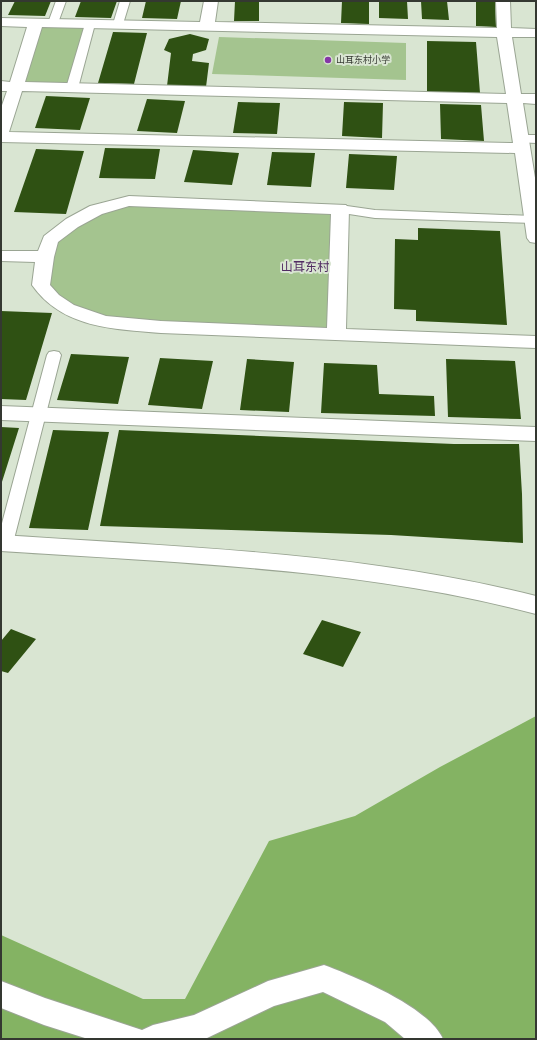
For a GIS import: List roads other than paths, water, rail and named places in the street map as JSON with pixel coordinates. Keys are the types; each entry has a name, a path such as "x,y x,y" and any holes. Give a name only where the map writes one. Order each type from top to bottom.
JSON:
{"street":[{"path":"207,26 211,1"},
{"path":"503,1 504,32 514,98 526,142 532,181 533,220 536,238"},
{"path":"1,22 536,33"},
{"path":"1,133 8,86 36,22"},
{"path":"8,86 536,99"},
{"path":"1,136 526,142"},
{"path":"336,333 340,209 174,202 129,202 96,210 72,223 50,240 44,257 41,285 54,300 81,316 112,323 161,327 536,342"},
{"path":"1,256 44,257"},
{"path":"1,413 536,434"},
{"path":"3,543 248,560 375,574 482,591 536,605"},
{"path":"153,1039 198,1028 268,994 324,978 395,1012 428,1039"},
{"path":"1,994 44,1011 131,1039"}],"lane":[{"path":"53,23 61,1"},
{"path":"118,24 125,1"},
{"path":"72,88 90,24"},
{"path":"340,209 375,214 533,220"},
{"path":"3,543 54,354"}],"place":[{"name":"山耳东村小学","path":"328,60"}],"district":[{"name":"山耳东村","path":"305,267"}]}
